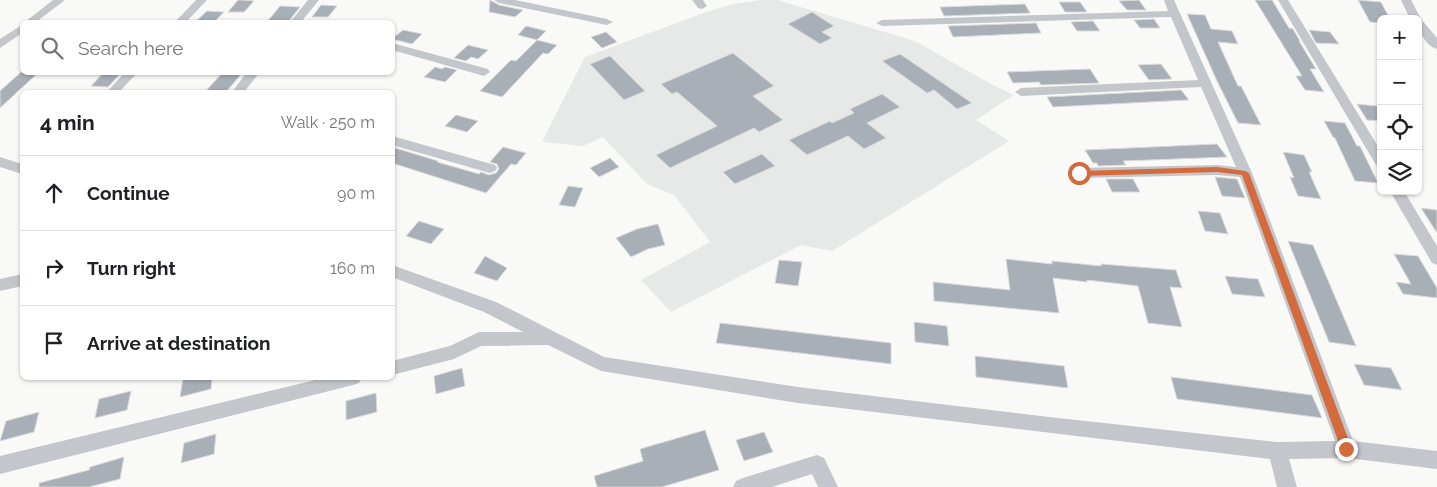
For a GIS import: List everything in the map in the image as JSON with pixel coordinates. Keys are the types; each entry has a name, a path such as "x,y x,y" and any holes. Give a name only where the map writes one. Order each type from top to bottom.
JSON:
{"street":[{"path":"33,20 60,0"},
{"path":"182,20 202,0"},
{"path":"298,20 314,0"},
{"path":"499,0 607,22"},
{"path":"1169,0 1245,173 1346,449"},
{"path":"1283,0 1377,155"},
{"path":"1406,0 1414,15"},
{"path":"882,22 1175,14"},
{"path":"1422,27 1437,46"},
{"path":"0,30 18,31"},
{"path":"0,45 18,31"},
{"path":"395,47 484,72"},
{"path":"115,90 129,75"},
{"path":"240,90 252,75"},
{"path":"1021,92 1205,84"},
{"path":"395,141 490,168"},
{"path":"0,162 20,168"},
{"path":"1079,173 1217,170 1245,173"},
{"path":"1400,195 1437,259"},
{"path":"395,272 490,307 601,364 798,395 1277,451 1346,449 1437,460"},
{"path":"0,286 20,281"},
{"path":"395,367 454,352 480,339 553,338"},
{"path":"0,465 345,380"},
{"path":"1277,451 1287,487"},
{"path":"744,487 816,464 828,487"}],"shaded area":[{"path":"777,0 915,41 1014,95 976,120 1009,141 832,251 801,245 671,312 641,280 710,242 674,195 647,184 603,137 583,146 542,142 585,57 706,12 734,4"}],"building":[{"path":"238,0 254,1 244,12 228,12"},
{"path":"490,0 499,5 523,10 515,17 489,12"},
{"path":"1139,0 1146,10 1127,10 1119,1"},
{"path":"1255,0 1272,0 1289,28 1293,29 1316,69 1310,69 1324,92 1305,90 1296,76 1302,76"},
{"path":"1358,0 1381,2 1388,15 1377,15 1377,23 1370,22"},
{"path":"1059,2 1080,2 1087,12 1065,12"},
{"path":"1025,4 1030,13 944,16 940,7"},
{"path":"321,5 337,6 328,17 312,17"},
{"path":"280,6 300,7 290,20 269,20"},
{"path":"207,11 224,12 216,20 197,20"},
{"path":"812,12 834,26 822,32 832,38 820,44 788,24"},
{"path":"1187,14 1205,15 1211,29 1232,31 1238,44 1218,42 1238,86 1241,86 1261,125 1238,123"},
{"path":"1154,19 1160,28 1140,28 1134,20"},
{"path":"1093,21 1100,31 1077,31 1071,22"},
{"path":"1036,23 1041,33 953,37 948,26"},
{"path":"526,26 546,31 537,40 518,35"},
{"path":"403,30 422,34 412,44 395,40 395,37"},
{"path":"1309,30 1330,32 1339,44 1316,43"},
{"path":"606,32 617,42 602,48 591,37"},
{"path":"537,40 557,45 548,54 543,53 502,97 480,91 511,60 516,61"},
{"path":"468,45 488,50 478,59 471,57 466,61 454,58"},
{"path":"733,53 774,86 753,96 783,120 759,132 754,128 670,168 656,155 717,126 677,92 672,94 661,84"},
{"path":"900,54 972,103 957,109 934,90 927,93 882,61"},
{"path":"610,56 645,91 624,100 590,64"},
{"path":"1161,64 1172,79 1149,80 1138,65"},
{"path":"435,67 457,70 445,82 424,77"},
{"path":"1090,69 1099,83 1041,85 1039,82 1013,83 1007,72"},
{"path":"20,73 20,75 36,75 0,108 0,91"},
{"path":"101,75 119,75 108,87 91,86"},
{"path":"220,75 240,75 228,90 207,90"},
{"path":"1181,90 1189,100 1053,107 1047,97"},
{"path":"882,94 900,107 867,123 886,138 864,149 848,136 807,155 789,140 830,121 832,123 854,113 850,109"},
{"path":"1357,104 1377,106 1377,121 1367,120"},
{"path":"456,115 478,121 467,132 445,126"},
{"path":"1324,121 1345,123 1357,146 1360,146 1377,183 1355,181"},
{"path":"1217,144 1227,157 1123,161 1126,165 1098,166 1097,163 1093,163 1085,150"},
{"path":"503,147 526,153 516,165 511,164 486,193 395,164 395,148 437,162 489,175 496,173 499,169 497,164 490,162"},
{"path":"1283,152 1304,155 1321,199 1298,196 1290,177 1294,178"},
{"path":"762,154 775,166 735,184 723,172"},
{"path":"610,158 619,167 599,177 590,168"},
{"path":"1215,177 1237,179 1245,198 1222,196"},
{"path":"1106,179 1133,179 1140,192 1112,192"},
{"path":"568,186 583,188 575,207 559,205"},
{"path":"1421,208 1437,210 1437,233"},
{"path":"1198,211 1220,213 1228,234 1205,231"},
{"path":"419,221 444,229 431,244 406,236"},
{"path":"658,224 665,245 648,249 631,257 616,238 637,229"},
{"path":"1288,241 1313,245 1356,346 1329,342"},
{"path":"1394,254 1418,256 1437,288 1437,298 1403,294 1396,282 1411,284"},
{"path":"485,256 507,268 497,281 474,273"},
{"path":"1006,259 1052,264 1052,261 1176,270 1182,288 1170,287 1182,327 1148,323 1138,286 1087,280 1087,282 1053,278 1059,313 934,301 933,282 1010,290"},
{"path":"779,260 802,262 798,286 775,283"},
{"path":"1225,276 1258,279 1265,297 1232,294"},
{"path":"914,322 947,326 949,346 915,342"},
{"path":"720,323 891,343 891,364 716,343"},
{"path":"975,356 1064,366 1068,388 976,377"},
{"path":"1354,364 1391,368 1402,390 1364,385"},
{"path":"462,368 465,386 436,394 434,376"},
{"path":"1171,377 1312,395 1322,418 1177,399"},
{"path":"183,380 212,380 211,389 180,397"},
{"path":"131,391 127,410 95,418 99,399"},
{"path":"376,393 377,412 346,420 346,401"},
{"path":"39,412 34,432 0,441 6,421"},
{"path":"705,430 719,470 662,487 597,487 594,476 643,461 640,449"},
{"path":"764,432 773,452 744,461 736,440"},
{"path":"216,434 214,454 181,463 184,443"},
{"path":"124,457 120,479 89,487 39,487 39,483 89,470 90,467"}],"route":[{"path":"1079,173 1217,170 1245,173 1346,449"}]}
